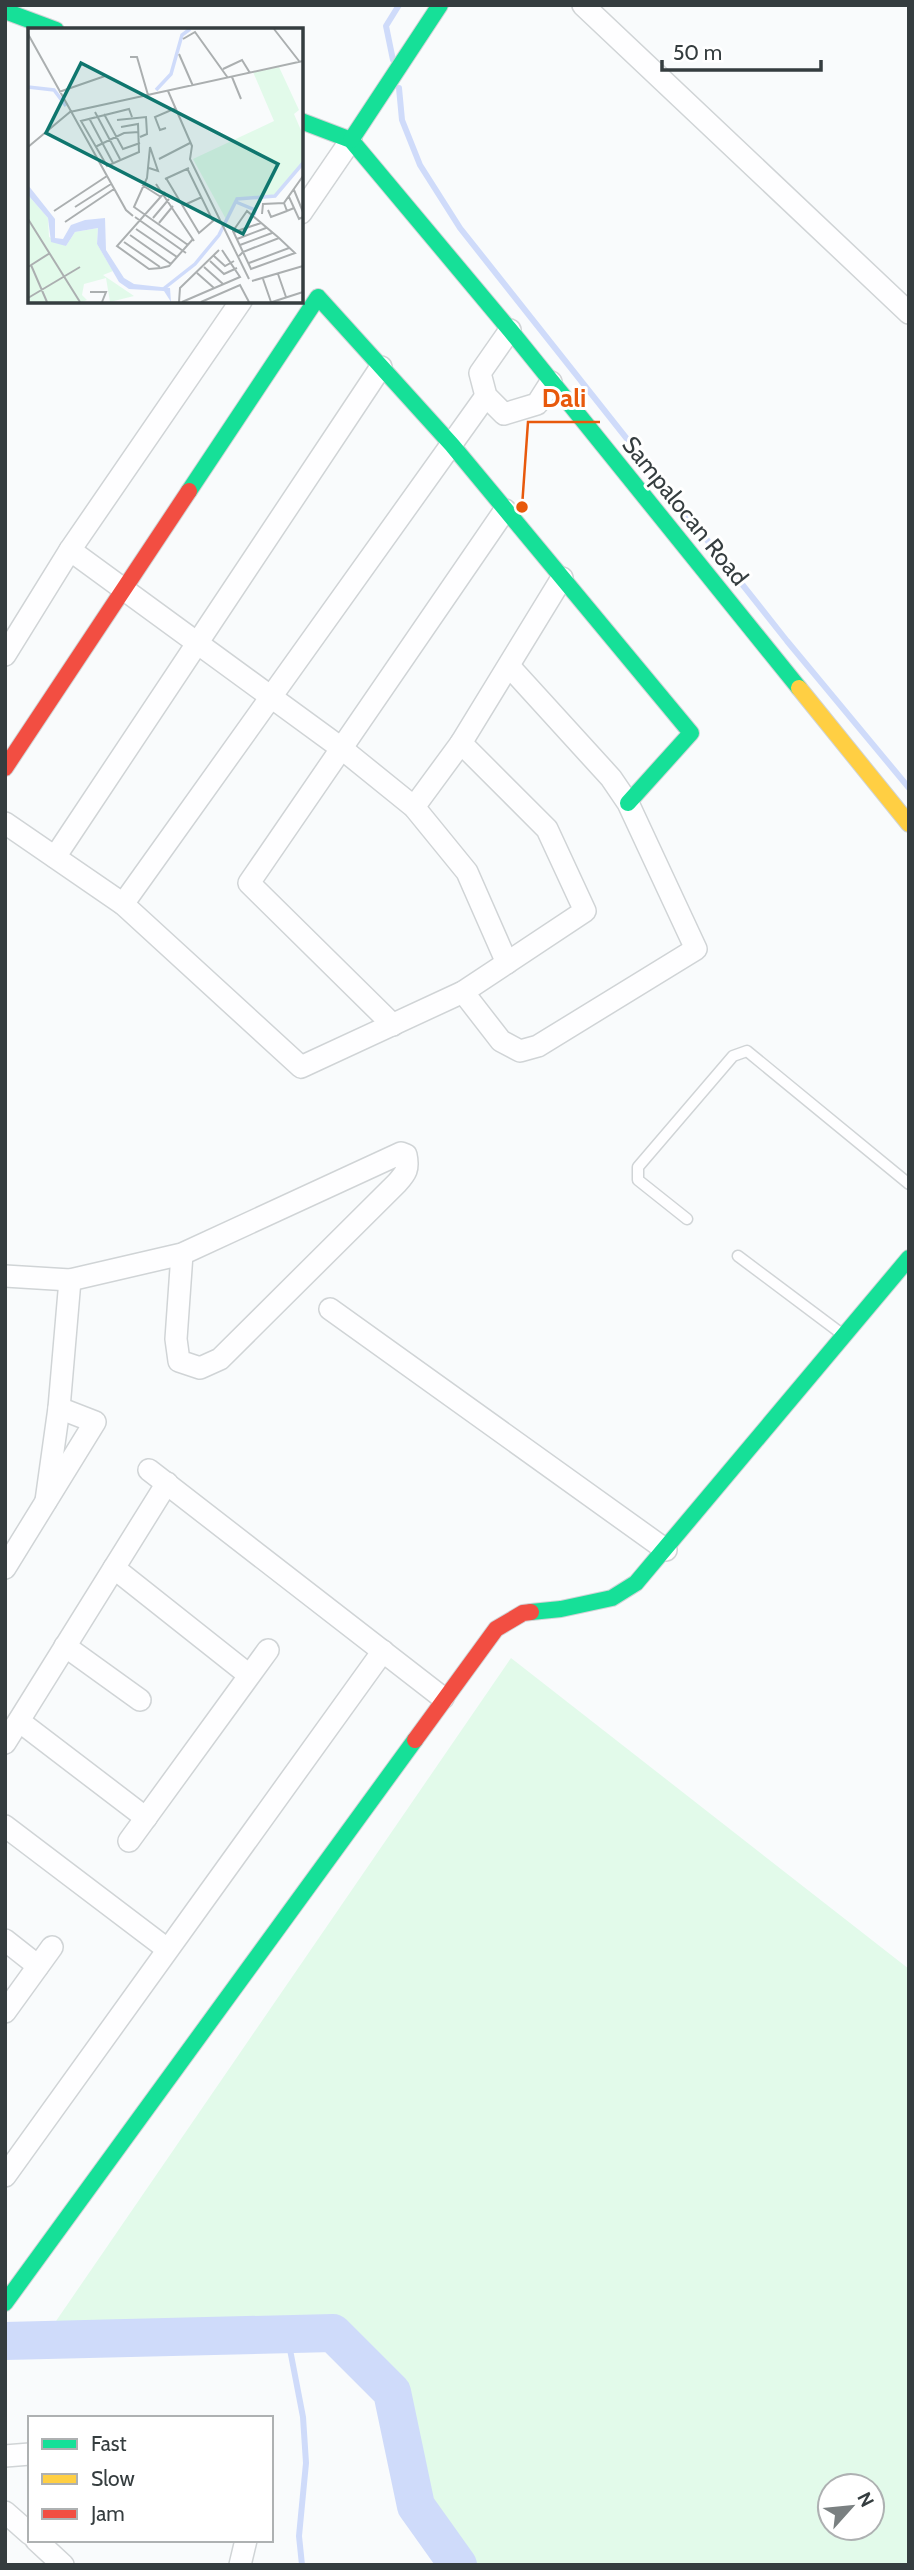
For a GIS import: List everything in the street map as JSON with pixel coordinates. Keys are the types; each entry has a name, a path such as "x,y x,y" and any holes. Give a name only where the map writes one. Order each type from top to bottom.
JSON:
{"street":[{"path":"303,211 440,5"},
{"path":"583,5 909,313"},
{"path":"5,11 51,28"},
{"name":"Sampalocan Road","path":"303,122 351,140 510,331 909,824"},
{"path":"5,768 318,297 452,445 691,733 628,803"},
{"path":"5,655 70,550 240,303"},
{"path":"510,331 480,373 486,396 504,414 537,404 551,382"},
{"path":"55,857 382,367"},
{"path":"122,904 486,396"},
{"path":"393,1025 249,883 505,510"},
{"path":"70,550 341,748 414,807 467,872 507,963"},
{"path":"414,807 461,743 562,578"},
{"path":"463,992 502,1041 520,1051 538,1046 696,949 628,803 611,778 509,666"},
{"path":"5,823 122,904 301,1067 463,992 585,911 547,829 461,743"},
{"path":"5,1276 70,1280 182,1254 401,1153 406,1156 407,1172 397,1183 220,1359 200,1368 179,1361 176,1339 182,1254"},
{"path":"9,2297 495,1629 523,1613 561,1609 612,1598 636,1583 909,1258"},
{"path":"46,1501 59,1408 70,1280"},
{"path":"330,1309 666,1550"},
{"path":"5,1568 12,1545 46,1501 95,1422 59,1408"},
{"path":"149,1470 443,1698"},
{"path":"5,1743 167,1483"},
{"path":"114,1568 249,1675"},
{"path":"65,1646 139,1700"},
{"path":"129,1841 268,1650"},
{"path":"5,2176 383,1651"},
{"path":"19,1721 146,1818"},
{"path":"5,1826 167,1949"},
{"path":"5,1940 38,1966"},
{"path":"5,2012 52,1947"},
{"path":"5,2456 28,2454"},
{"path":"5,2512 28,2532"},
{"path":"38,2542 63,2565"},
{"path":"240,2565 246,2542"}],"lane":[{"path":"687,1219 638,1180 638,1167 733,1056 747,1051 909,1184"},
{"path":"738,1256 845,1335"}],"green space":[{"path":"511,1658 909,1969 909,2565 457,2565 416,2506 392,2392 333,2333 43,2340"}],"waterway":[{"path":"393,60 386,26 399,5"},
{"path":"399,88 402,120 420,165 460,228 787,641 909,788"},
{"path":"5,2341 333,2333 392,2392 416,2506 458,2565"},
{"path":"287,2334 303,2417 306,2463 299,2536 302,2565"}],"traffic: fast":[{"path":"351,140 440,5"},
{"path":"5,11 51,28"},
{"path":"303,122 351,140 510,330 799,688"},
{"path":"189,491 318,297 452,445 691,733 628,803"},
{"path":"531,1612 561,1609 612,1598 636,1583 909,1258"},
{"path":"5,2303 415,1740"}],"traffic: slow":[{"path":"799,688 909,824"}],"traffic: jam":[{"path":"5,768 189,491"},
{"path":"415,1740 496,1629 523,1613 531,1612"}],"place":[{"name":"Dali","path":"522,507"}]}
